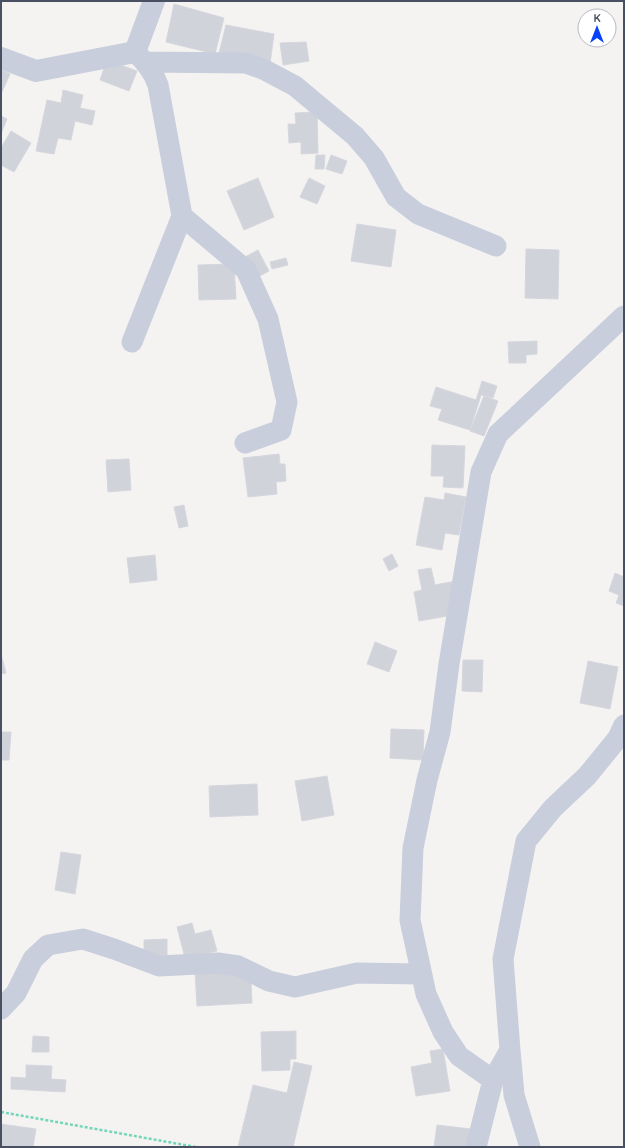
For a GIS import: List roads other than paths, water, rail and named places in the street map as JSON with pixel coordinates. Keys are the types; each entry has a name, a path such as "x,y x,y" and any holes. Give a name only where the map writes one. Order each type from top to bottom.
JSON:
{"street":[{"path":"140,57 154,1"},
{"path":"132,342 182,216 158,85 155,74 140,57"},
{"path":"1,58 36,71 140,57 246,63 263,69 295,86 355,136 374,158 396,197 418,214 496,246"},
{"path":"182,216 246,270 268,319 287,402 281,430 246,443"},
{"path":"492,1080 460,1056 443,1032 426,994 410,920 413,848 427,780 440,732 449,664 481,472 498,434 624,316"},
{"path":"530,1147 514,1095 503,959 526,841 553,808 587,776 618,738 624,725"},
{"path":"1,1009 16,993 33,959 48,945 83,939 159,966 218,963 238,966 269,981 295,987 357,973 421,974"},
{"path":"476,1147 492,1080 510,1050"}]}
